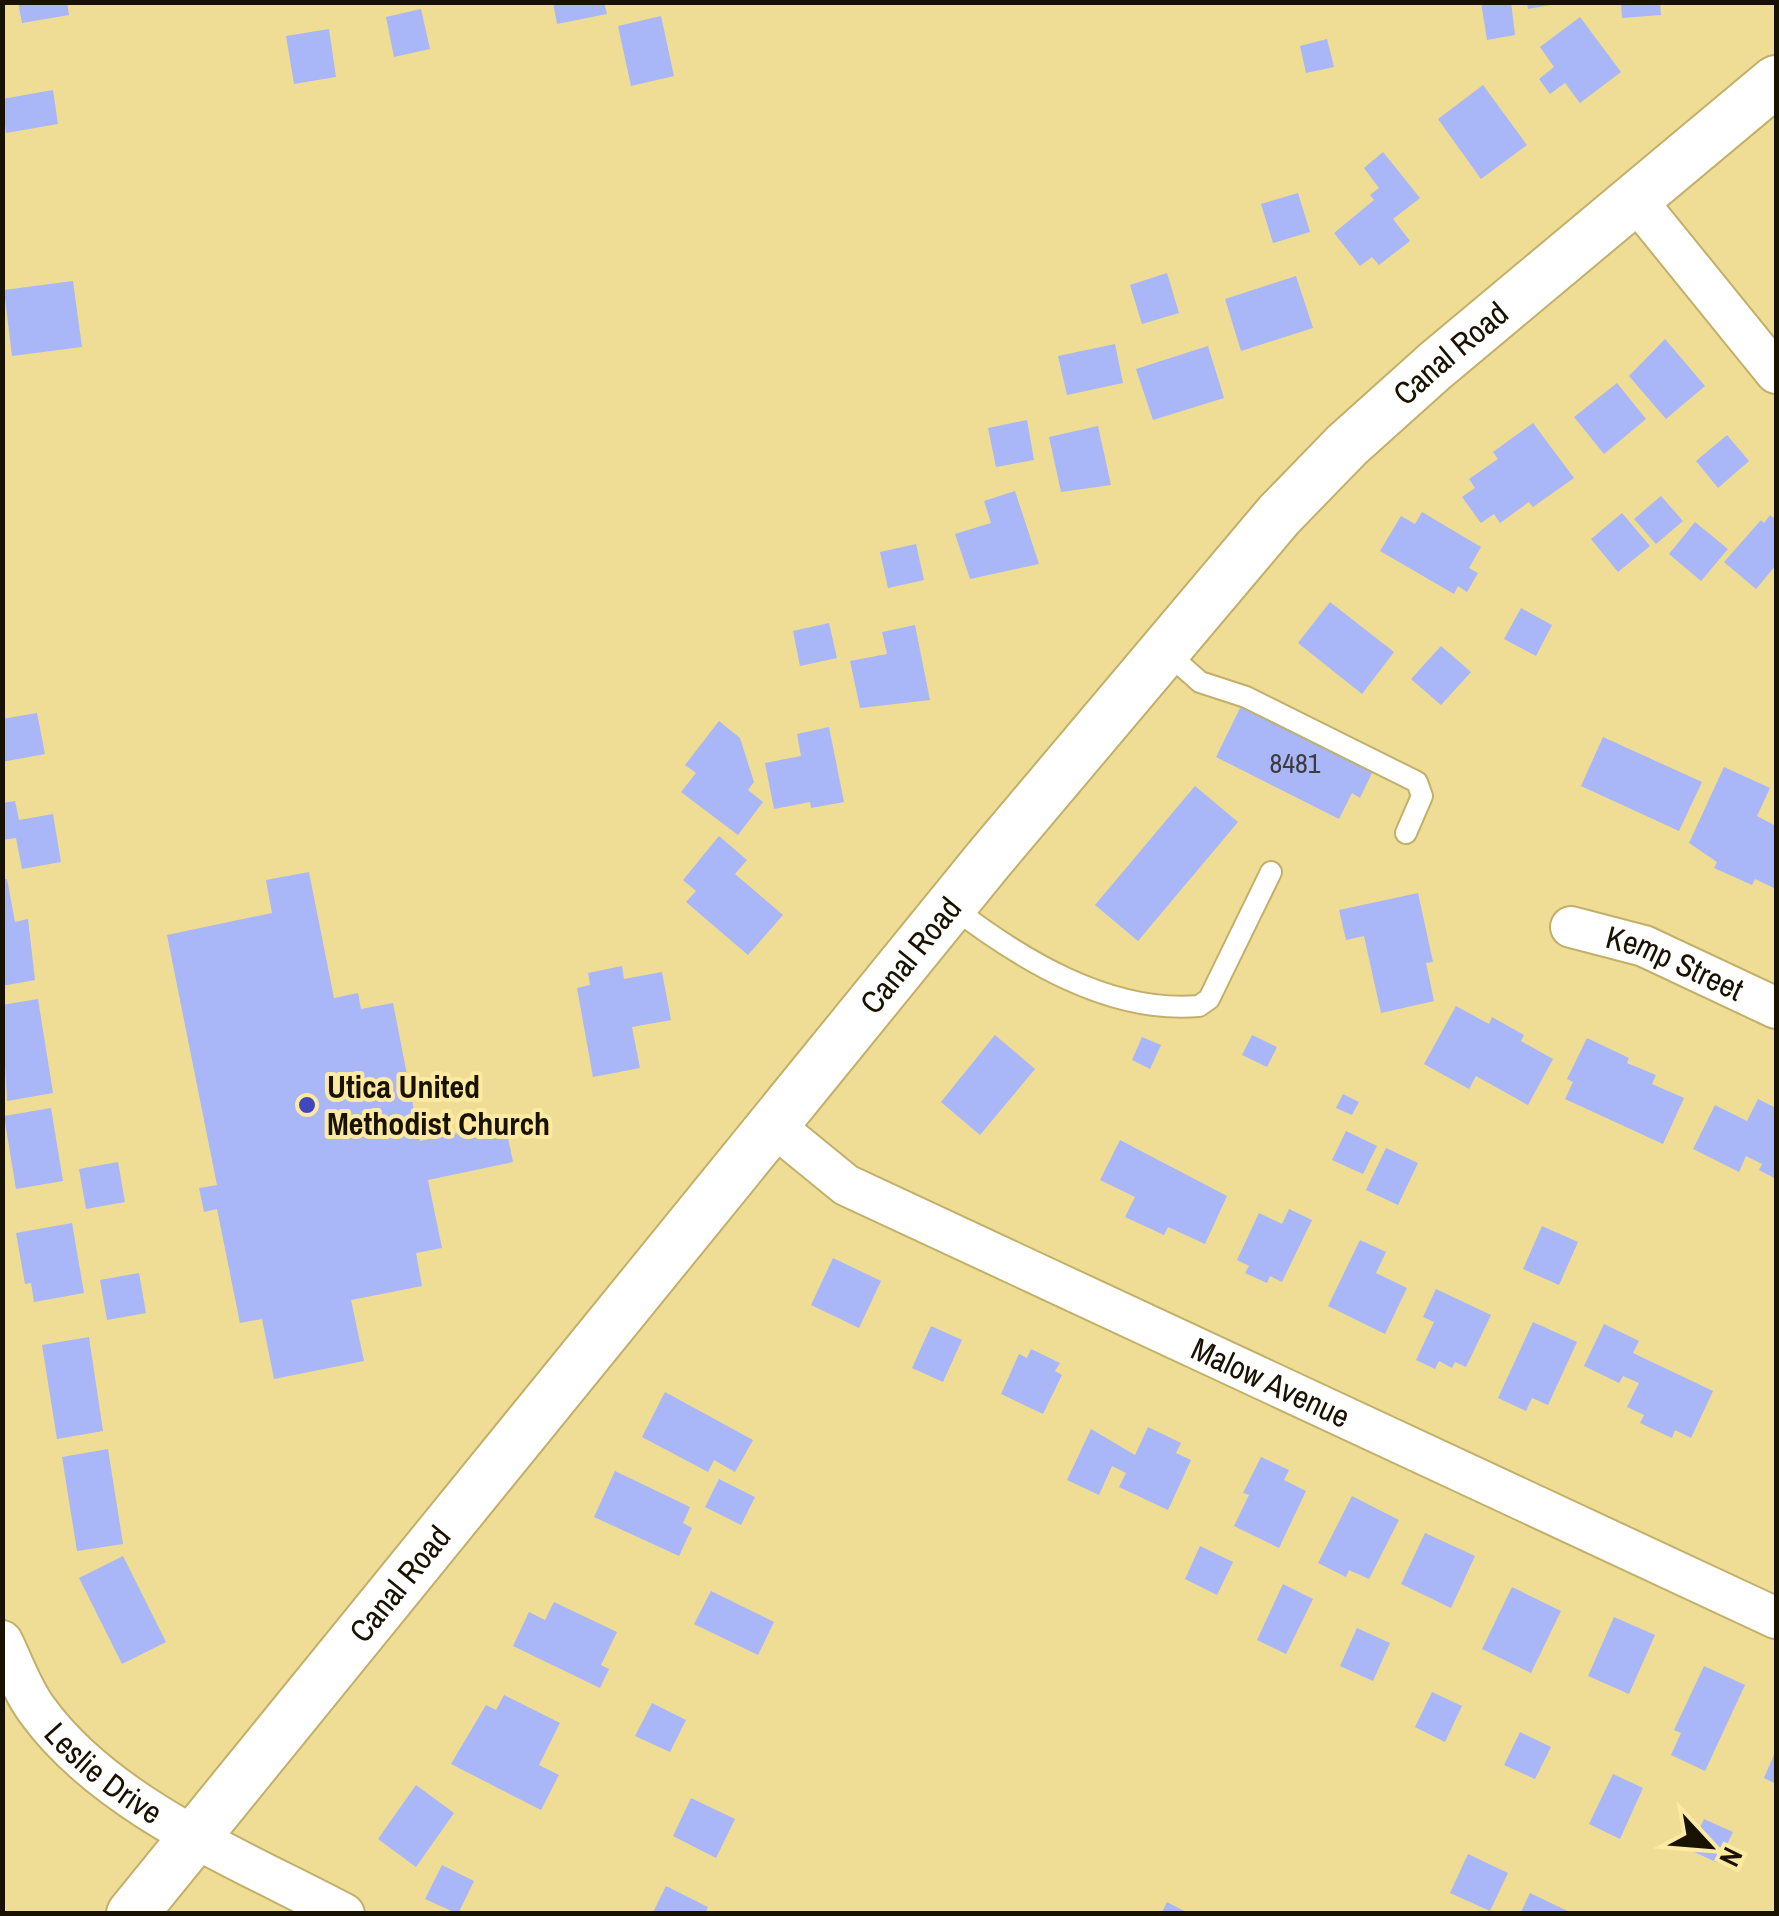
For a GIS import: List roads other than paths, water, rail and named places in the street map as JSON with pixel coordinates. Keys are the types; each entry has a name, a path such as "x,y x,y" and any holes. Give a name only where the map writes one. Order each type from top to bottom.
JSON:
{"street":[{"name":"Canal Road","path":"132,1914 952,906 1279,515 1347,445 1776,81"},
{"path":"1635,199 1776,373"},
{"name":"Kemp Street","path":"1571,927 1644,946 1776,1008"},
{"name":"Malow Avenue","path":"775,1127 846,1185 1776,1618"},
{"name":"Leslie Drive","path":"2,1641 35,1708 68,1748 130,1798 344,1914"}],"lane":[{"path":"1163,650 1200,682 1246,696 1417,782 1422,796 1406,833"},
{"path":"952,906 1000,944 1114,998 1199,1006 1210,999 1271,872"}],"place":[{"name":"Utica United Methodist Church","path":"307,1105"}]}
